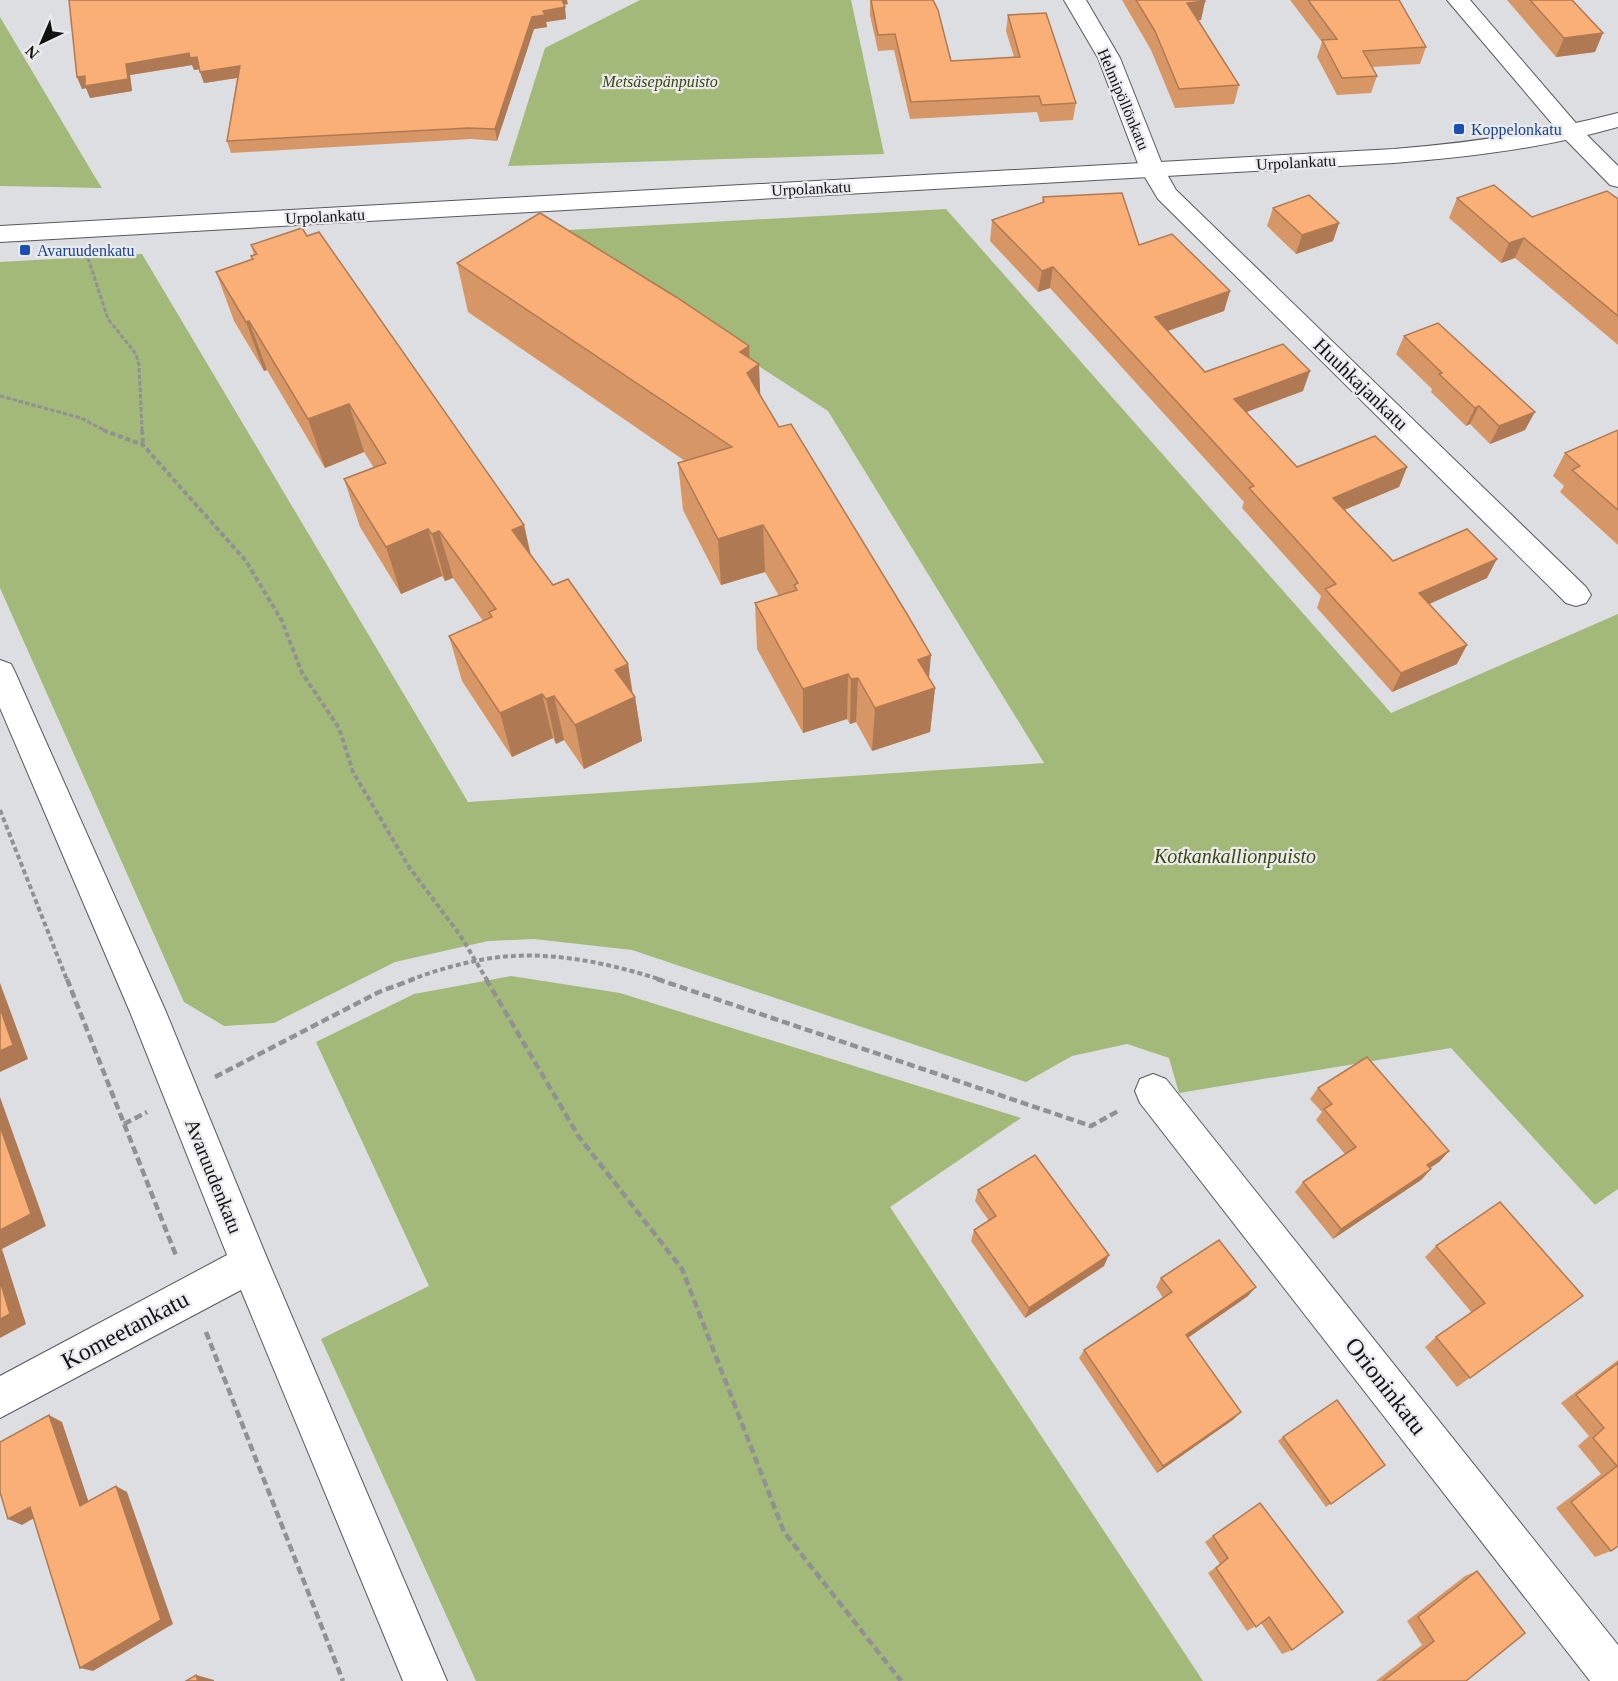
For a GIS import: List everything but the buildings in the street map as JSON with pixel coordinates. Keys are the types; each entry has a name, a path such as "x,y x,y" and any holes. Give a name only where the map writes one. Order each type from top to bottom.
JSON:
{"street":[{"name":"Helmipöllönkatu","path":"1075,0 1109,58 1152,169"},
{"path":"1458,0 1573,134 1618,180"},
{"name":"Urpolankatu","path":"0,234 1417,154 1485,149 1573,134 1618,120"},
{"name":"Huuhkajankatu","path":"1152,169 1167,194 1576,595"},
{"name":"Avaruudenkatu","path":"0,672 148,1012 250,1264 425,1681"},
{"name":"Orioninkatu","path":"1153,1091 1617,1676"},
{"name":"Komeetankatu","path":"0,1398 250,1264"}],"path":[{"path":"79,230 108,319 136,354 140,365 143,445"},
{"path":"0,396 81,418 113,435 143,445 246,561 282,621 302,673 339,728 353,772 409,867 460,934 579,1137 682,1269 784,1532 902,1681"},
{"path":"0,402 7,398"},
{"path":"0,810 343,1681"},
{"path":"124,1124 379,992 441,969 512,956 574,959 640,973 1091,1126 1153,1091"}],"green space":[{"name":"Metsäsepänpuisto","path":"640,0 851,0 884,154 508,166 545,48"},
{"path":"0,17 95,177 102,188 0,186"},
{"name":"Kotkankallionpuisto","path":"946,209 1391,713 1618,614 1618,1189 1595,1205 1451,1048 1179,1093 1169,1058 1127,1044 1072,1056 1026,1082 632,950 534,939 488,941 395,962 274,1023 224,1026 184,1002 0,588 0,262 142,254 468,802 1044,763 828,411 550,231"},
{"path":"511,976 620,993 1021,1118 890,1207 1203,1681 476,1681 321,1339 429,1286 316,1042 414,994"}],"place":[{"name":"Koppelonkatu","path":"1459,129"},
{"name":"Avaruudenkatu","path":"25,250"}]}
